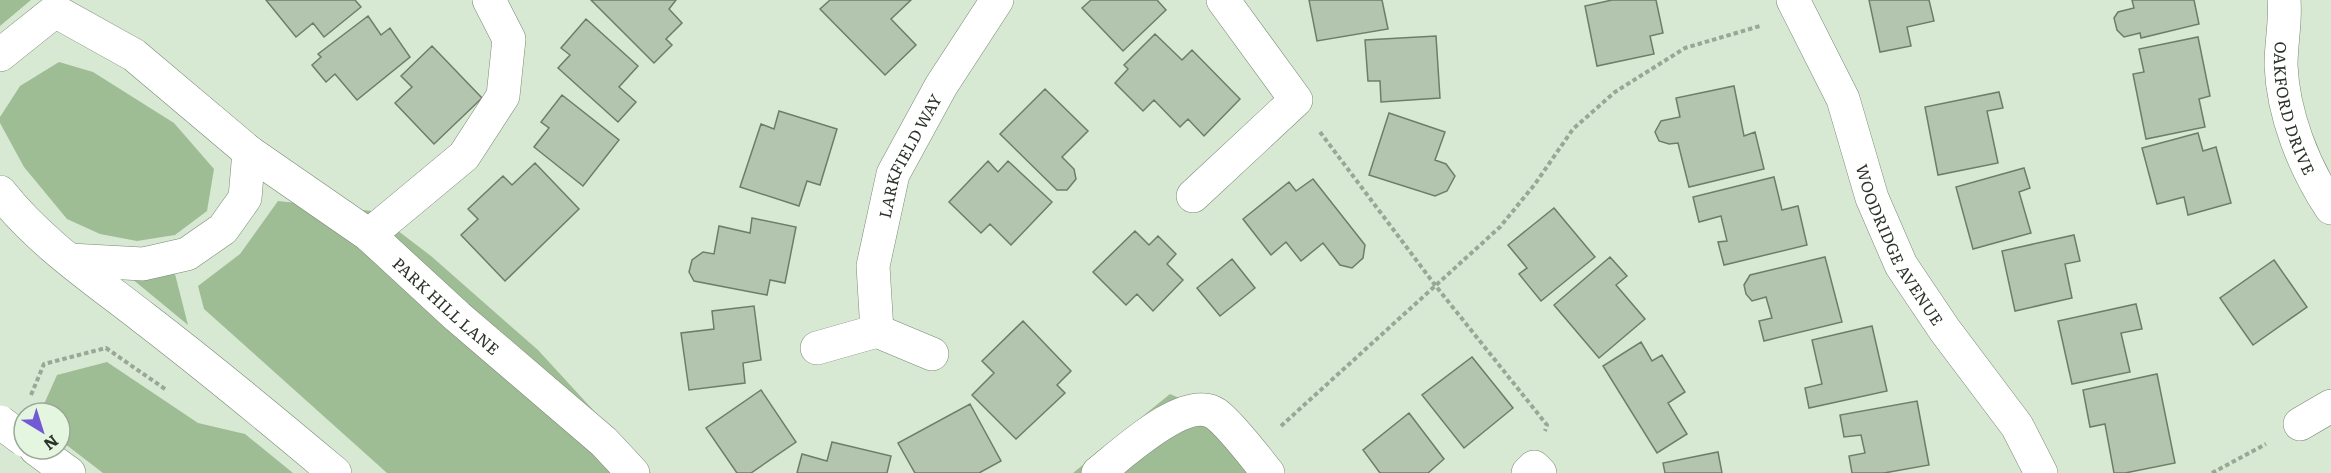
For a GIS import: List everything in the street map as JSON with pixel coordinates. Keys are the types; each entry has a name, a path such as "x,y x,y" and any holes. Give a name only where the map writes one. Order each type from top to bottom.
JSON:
{"main road":[{"path":"369,235 464,156 503,96 509,39 489,0"},
{"name":"LARKFIELD WAY","path":"877,331 873,266 893,174 941,86 997,0"},
{"path":"1194,196 1296,100 1223,0"},
{"name":"OAKFORD DRIVE","path":"2284,0 2282,65 2286,102 2301,150 2316,185 2331,208"},
{"name":"WOODRIDGE AVENUE","path":"1796,7 1843,99 1872,198 1901,265 1944,329 2017,426 2042,473"},
{"name":"PARK HILL LANE","path":"0,55 55,12 134,55 249,152 369,235 458,316 604,442 633,473"},
{"path":"70,260 143,264 188,254 223,229 245,198 249,152"},
{"path":"0,192 17,213 70,260 217,375 335,473"},
{"path":"817,348 877,331 932,354"},
{"path":"2300,424 2331,406"},
{"path":"1098,473 1173,416 1195,409 1215,413 1260,463"}],"path":[{"path":"1260,463 1435,285 1500,227 1535,184 1573,129 1615,92 1685,48 1796,7"},
{"path":"1296,100 1435,285 1547,425 1534,471"},
{"path":"30,396 44,364 106,348 168,392"},
{"path":"2212,473 2300,424"}],"green space":[{"path":"0,0 31,0 0,26"},
{"path":"59,62 93,72 174,123 214,169 207,211 175,235 137,241 100,234 67,219 24,167 0,123 0,117 20,86"},
{"path":"278,201 372,211 431,256 538,350 651,473 387,473 204,309 198,286 240,254"},
{"path":"175,274 188,325 131,278"},
{"path":"107,362 198,423 245,434 293,473 103,473 72,449 72,401 45,401 57,375"},
{"path":"1170,394 1214,413 1267,473 1073,473"}],"building":[{"path":"266,0 355,0 361,7 324,37 313,23 296,37"},
{"path":"591,0 676,0 669,9 682,23 666,39 672,45 654,63"},
{"path":"830,0 911,0 891,19 916,45 885,75 820,9"},
{"path":"1091,0 1157,0 1166,10 1123,51 1082,8"},
{"path":"1309,0 1382,0 1388,29 1317,41"},
{"path":"1612,0 1656,0 1663,33 1650,36 1654,54 1597,66 1585,6"},
{"path":"1869,0 1929,0 1934,21 1907,27 1911,46 1880,52"},
{"path":"2132,0 2194,0 2199,24 2141,38 2140,33 2124,37 2117,30 2114,18 2118,12 2134,8"},
{"path":"368,16 381,35 390,28 410,57 357,100 335,74 326,82 312,65 321,57 318,54"},
{"path":"586,19 638,66 619,87 636,102 618,122 558,68 570,55 561,48"},
{"path":"1155,34 1182,60 1192,50 1240,99 1204,136 1188,119 1180,127 1154,100 1143,111 1115,83 1128,69 1124,65"},
{"path":"1436,36 1440,98 1381,102 1380,81 1368,81 1365,40"},
{"path":"2198,37 2210,96 2199,99 2205,127 2146,139 2133,74 2144,72 2139,49"},
{"path":"432,46 482,98 434,144 395,103 412,87 401,76"},
{"path":"1734,86 1744,136 1755,132 1764,169 1689,187 1678,143 1669,144 1659,141 1655,132 1661,121 1680,117 1676,98"},
{"path":"1045,89 1088,131 1062,157 1074,169 1076,179 1067,190 1057,190 1000,134"},
{"path":"1999,92 2003,108 1987,111 1998,163 1938,175 1925,107"},
{"path":"562,95 619,140 583,186 534,147 549,128 541,122"},
{"path":"779,111 837,129 820,185 807,181 799,206 740,187 761,124 774,129"},
{"path":"1389,113 1445,132 1435,160 1446,164 1455,176 1447,191 1435,196 1369,175"},
{"path":"2198,133 2203,151 2216,147 2231,203 2188,215 2184,197 2157,204 2142,148"},
{"path":"988,161 998,172 1008,161 1052,202 1011,245 990,224 981,233 949,202"},
{"path":"535,163 579,209 505,281 461,235 478,219 468,209 503,176 512,185"},
{"path":"2024,168 2030,188 2019,192 2031,233 1973,249 1956,187"},
{"path":"1774,177 1782,210 1798,206 1807,245 1724,265 1718,242 1727,241 1721,216 1699,222 1693,197"},
{"path":"1313,179 1365,245 1363,258 1352,268 1340,265 1323,243 1301,261 1286,242 1271,255 1243,219 1289,182 1296,191"},
{"path":"1554,208 1595,257 1541,301 1519,274 1527,268 1508,245"},
{"path":"752,218 796,227 785,283 770,280 767,295 694,281 689,272 692,260 703,252 714,254 719,226 750,233"},
{"path":"1135,231 1149,245 1158,236 1176,254 1167,264 1183,280 1153,311 1137,294 1126,305 1093,272"},
{"path":"2074,235 2080,261 2065,264 2072,298 2015,311 2002,251"},
{"path":"1610,257 1627,276 1616,285 1645,319 1599,358 1554,305"},
{"path":"1825,257 1842,322 1764,341 1759,321 1772,318 1766,297 1752,301 1746,294 1744,285 1750,275"},
{"path":"1232,259 1255,288 1220,316 1197,288"},
{"path":"2274,260 2307,307 2253,345 2220,298"},
{"path":"2136,304 2142,329 2121,333 2130,372 2072,384 2058,321"},
{"path":"754,306 761,360 743,363 745,383 689,390 681,333 714,329 712,311"},
{"path":"1023,321 1071,371 1057,385 1065,393 1016,439 972,395 994,373 982,361"},
{"path":"1872,326 1887,391 1809,408 1805,388 1822,384 1812,340"},
{"path":"1641,342 1652,361 1662,355 1685,392 1668,403 1687,434 1657,453 1603,366"},
{"path":"1472,357 1513,408 1464,448 1422,395"},
{"path":"2157,374 2175,463 2114,473 2105,424 2090,427 2083,390"},
{"path":"761,390 796,442 751,473 737,473 706,428"},
{"path":"1917,401 1929,465 1884,473 1852,473 1849,456 1865,453 1861,435 1844,437 1840,415"},
{"path":"970,404 1001,461 979,473 915,473 898,443"},
{"path":"1409,413 1444,459 1428,473 1380,473 1363,450"},
{"path":"832,442 891,456 887,473 797,473 802,454 827,461"},
{"path":"1718,452 1722,473 1665,473 1663,463"}]}
